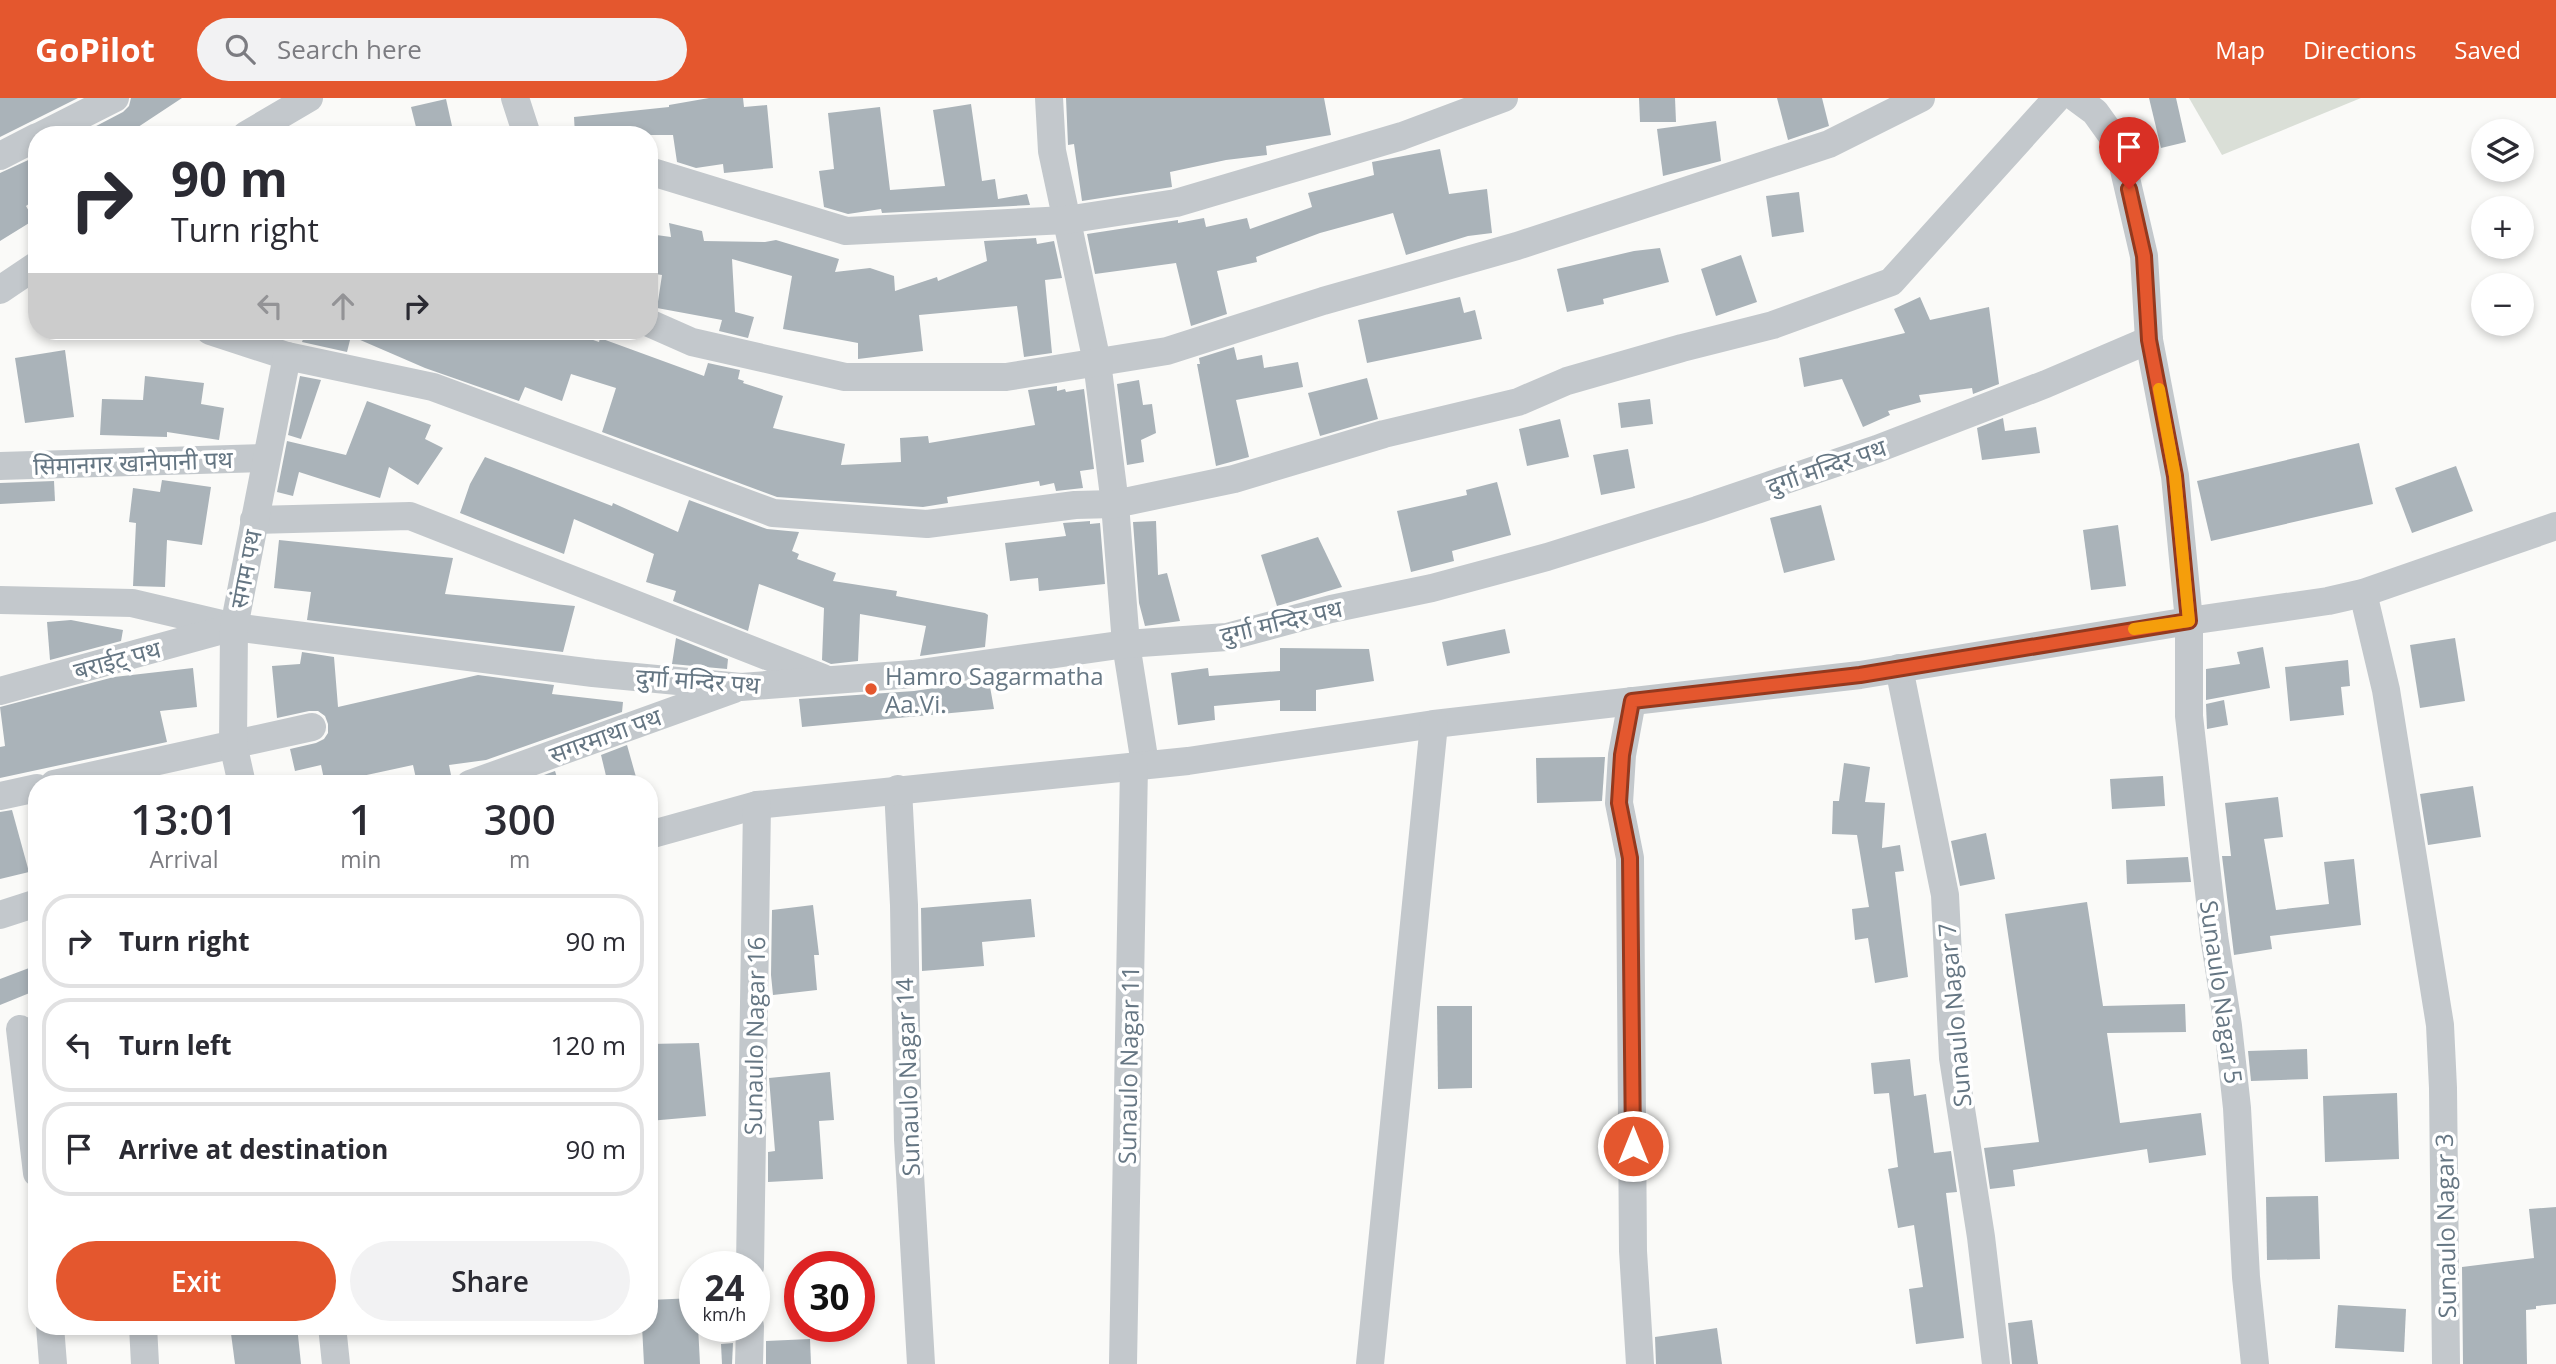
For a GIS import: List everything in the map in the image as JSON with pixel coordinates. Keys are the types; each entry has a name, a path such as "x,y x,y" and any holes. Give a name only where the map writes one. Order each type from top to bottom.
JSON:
{"street":[{"path":"60,126 115,98"},
{"path":"261,126 309,98"},
{"path":"515,98 524,126"},
{"name":"Sunaulo Nagar 11","path":"1049,98 1052,151 1097,362 1115,504 1139,765 1123,1364"},
{"path":"658,175 846,231 1066,220 1176,203 1402,136 1504,98"},
{"path":"658,327 692,342 845,377 1006,377 1167,351 1323,300 1517,246 1829,145 1921,98"},
{"path":"237,340 287,356 433,387 773,513 927,524 1075,505 1115,504 1234,480 1384,434 1518,402 1567,381 1773,325 1891,282 2057,98"},
{"name":"Sunaulo Nagar 5","path":"2076,98 2095,112 2118,144 2144,256 2149,340 2175,476 2189,621 2189,716 2214,936 2228,1026 2255,1364"},
{"path":"0,156 28,142"},
{"name":"दुर्गा मन्दिर पथ","path":"0,600 132,603 234,627 593,673 741,687 913,674 1126,644 1227,637 1331,609 1432,588 1547,557 1697,510 1877,449 2046,384 2149,340"},
{"name":"संगम पथ","path":"240,775 233,744 234,627 287,356"},
{"name":"सिमानगर खानेपानी पथ","path":"0,466 266,458"},
{"path":"254,520 410,516 829,680"},
{"path":"658,832 757,805 1188,761 1434,724 1860,675 2328,601 2363,593 2556,526"},
{"name":"Sunaulo Nagar 3","path":"2363,593 2386,690 2440,1025 2446,1364"},
{"name":"बराईट् पथ","path":"0,691 234,627"},
{"name":"Sunaulo Nagar 7","path":"1899,668 1945,895 1953,1058 1981,1237 1996,1364"},
{"name":"सगरमाथा पथ","path":"495,775 741,687"},
{"path":"1632,701 1622,755 1619,803 1630,858 1633,1251 1640,1364"},
{"path":"1370,1364 1434,724"},
{"path":"94,775 312,727"},
{"name":"Sunaulo Nagar 14","path":"898,789 904,905 908,1140 921,1364"},
{"path":"0,796 28,790"},
{"name":"Sunaulo Nagar 16","path":"750,1251 757,805"},
{"path":"0,915 28,906"},
{"path":"19,1029 28,1101"},
{"path":"51,1335 53,1364"},
{"path":"143,1335 145,1364"},
{"path":"333,1335 336,1364"},
{"path":"749,1364 750,1342"}],"shaded area":[{"path":"2189,98 2361,98 2222,155"}],"building":[{"path":"0,98 78,98 0,137"},
{"path":"131,98 182,98 140,126 96,126 129,106"},
{"path":"709,98 743,98 744,107 767,105 773,168 724,173 723,164 696,168 677,162 673,135 658,135 658,126 574,126 574,117"},
{"path":"1066,98 1324,98 1331,135 1266,146 1267,155 1226,160 1170,172 1172,187 1082,201 1074,144 1068,145"},
{"path":"1639,98 1675,98 1676,122 1640,122"},
{"path":"1777,98 1822,98 1829,126 1788,140"},
{"path":"2149,98 2176,98 2186,142 2161,148"},
{"path":"446,99 452,126 416,126 411,107"},
{"path":"971,104 982,181 995,179 998,199 1027,194 1030,205 882,213 881,209 848,214 824,207 819,171 834,169 828,113 880,107 890,190 945,186 933,110"},
{"path":"1716,121 1721,161 1663,176 1657,129"},
{"path":"1440,149 1449,194 1487,189 1492,233 1468,236 1406,255 1393,213 1320,233 1256,257 1257,262 1217,271 1227,314 1191,326 1176,263 1095,274 1087,234 1204,218 1206,227 1247,218 1250,229 1312,207 1308,193 1374,175 1372,162"},
{"path":"28,160 28,224 0,241 0,173"},
{"path":"1799,192 1804,232 1772,237 1766,196"},
{"path":"669,223 702,231 704,241 776,240 839,259 835,272 870,268 894,276 895,291 937,277 938,281 987,261 984,241 1036,238 1037,244 1054,241 1062,278 1045,280 1052,353 1024,357 1017,306 919,315 923,351 858,359 858,343 783,329 792,276 732,259 735,312 754,317 748,338 719,331 722,320 658,308 662,275 658,274 658,235 671,237"},
{"path":"1660,248 1669,282 1603,299 1604,304 1567,312 1557,269 1634,251"},
{"path":"1741,255 1757,302 1716,316 1701,269"},
{"path":"1460,297 1464,313 1475,310 1482,339 1367,363 1358,320"},
{"path":"1920,297 1930,320 1989,307 1999,384 1973,394 1972,388 1919,395 1921,402 1888,411 1890,415 1863,427 1842,379 1804,387 1799,358 1905,333 1894,309"},
{"path":"303,340 350,340 347,352 302,342"},
{"path":"360,340 605,340 704,376 708,363 740,370 738,379 744,381 743,383 783,396 773,428 845,444 841,465 901,462 900,438 928,436 929,443 1035,425 1028,390 1057,386 1057,391 1065,389 1066,392 1084,389 1094,469 1080,471 1083,488 1056,491 1054,483 1040,486 1039,481 947,497 948,503 923,507 777,497 602,432 616,388 571,374 562,401 525,387 519,401 425,368"},
{"path":"1234,347 1237,360 1262,355 1264,368 1298,362 1303,387 1236,400 1249,457 1216,466 1197,364 1200,364 1199,358"},
{"path":"65,350 74,417 25,423 15,358"},
{"path":"145,376 204,383 201,404 224,408 219,440 167,432 167,437 100,435 102,399 143,400"},
{"path":"300,376 321,380 301,439 288,435"},
{"path":"1367,378 1378,419 1320,436 1308,393"},
{"path":"1139,380 1143,405 1152,404 1156,433 1141,440 1144,462 1127,465 1117,384"},
{"path":"1650,399 1653,424 1621,428 1618,403"},
{"path":"367,401 431,425 425,439 443,448 418,485 389,467 380,498 299,472 293,496 277,492 287,441 346,455"},
{"path":"2003,418 2005,431 2036,427 2040,453 1982,460 1977,428"},
{"path":"1560,419 1569,457 1527,466 1519,429"},
{"path":"2359,443 2373,504 2211,541 2197,481"},
{"path":"1628,449 1635,488 1601,495 1593,455"},
{"path":"485,457 612,506 613,503 678,532 689,500 767,529 799,532 792,551 799,554 797,559 836,573 833,581 897,591 896,596 985,613 988,615 985,647 920,656 926,626 860,614 858,661 831,664 822,660 824,608 759,584 748,631 673,601 676,591 646,582 654,554 574,519 564,554 460,513 470,484"},
{"path":"2456,466 2473,511 2412,533 2395,488"},
{"path":"162,480 211,487 202,545 167,540 165,587 133,586 136,523 129,522 133,488 160,492"},
{"path":"54,481 55,501 0,504 0,483"},
{"path":"1497,482 1511,535 1452,551 1454,561 1411,572 1397,511 1467,495 1466,490"},
{"path":"1821,505 1835,560 1784,573 1770,518"},
{"path":"1090,521 1090,524 1100,523 1105,584 1039,591 1038,578 1010,581 1005,543 1066,536 1063,523"},
{"path":"1156,521 1158,575 1167,573 1180,621 1145,626 1139,603 1133,522"},
{"path":"2118,525 2126,586 2091,590 2083,530"},
{"path":"1318,537 1342,587 1277,606 1261,555"},
{"path":"279,540 453,558 445,594 575,606 563,652 307,620 311,592 274,588"},
{"path":"71,620 123,630 121,641 50,660 47,622"},
{"path":"1505,629 1510,653 1447,666 1442,642"},
{"path":"676,638 728,659 727,669 672,664"},
{"path":"2455,638 2465,701 2420,708 2410,645"},
{"path":"2263,647 2270,688 2206,700 2206,669 2240,664 2237,652"},
{"path":"1280,648 1369,649 1374,681 1316,690 1316,711 1280,711 1280,700 1214,706 1215,720 1178,725 1171,673 1208,668 1209,676 1280,671"},
{"path":"302,652 334,657 338,707 478,675 554,685 552,694 623,702 622,712 486,760 449,765 451,775 415,775 413,765 367,775 323,775 321,765 295,771 290,749 316,743 328,733 325,716 318,711 277,718 272,666 300,664"},
{"path":"2348,660 2350,686 2341,687 2344,715 2290,721 2285,667"},
{"path":"193,668 197,707 160,711 167,742 0,778 0,747 5,746 0,707 114,677"},
{"path":"989,681 994,709 802,727 799,699 914,691"},
{"path":"2224,700 2228,725 2207,729 2206,704"},
{"path":"627,745 635,775 606,775 601,755"},
{"path":"1605,757 1602,801 1537,803 1536,758"},
{"path":"1844,763 1870,767 1865,802 1885,803 1882,848 1900,845 1904,871 1895,872 1908,977 1875,983 1868,938 1855,940 1852,909 1869,907 1857,835 1832,834 1833,801 1839,801"},
{"path":"2163,776 2165,806 2112,809 2110,779"},
{"path":"2473,786 2481,837 2428,845 2420,794"},
{"path":"2278,797 2283,837 2264,839 2276,910 2329,904 2324,862 2354,859 2361,925 2270,936 2272,949 2234,955 2222,856 2231,856 2225,803"},
{"path":"12,810 28,872 0,879 0,812"},
{"path":"1986,833 1995,879 1960,886 1951,841"},
{"path":"2188,857 2191,882 2127,884 2126,860"},
{"path":"1031,899 1035,937 982,942 984,966 922,971 921,908"},
{"path":"2087,902 2103,1006 2185,1004 2186,1032 2107,1033 2120,1123 2201,1113 2206,1155 2149,1163 2147,1149 2013,1170 2015,1186 1990,1189 1984,1148 2039,1142 2005,914"},
{"path":"813,905 819,955 814,955 817,990 773,995 772,910"},
{"path":"28,968 28,994 0,1005 0,979"},
{"path":"1437,1006 1472,1006 1472,1088 1438,1089"},
{"path":"699,1043 706,1116 658,1120 658,1044"},
{"path":"2307,1049 2308,1079 2251,1081 2248,1051"},
{"path":"1910,1059 1914,1096 1926,1094 1934,1153 1951,1151 1957,1192 1946,1193 1964,1338 1916,1344 1909,1289 1923,1287 1914,1225 1898,1228 1888,1169 1898,1167 1889,1093 1874,1094 1871,1063"},
{"path":"830,1072 834,1120 819,1121 823,1179 768,1182 768,1152 775,1151 769,1078"},
{"path":"2397,1093 2399,1159 2325,1162 2323,1096"},
{"path":"2318,1196 2320,1259 2267,1260 2266,1197"},
{"path":"2556,1207 2556,1304 2526,1310 2527,1364 2463,1364 2462,1267 2534,1258 2529,1209"},
{"path":"679,1299 679,1342 699,1342 700,1364 644,1364 642,1335 658,1335 658,1300"},
{"path":"2338,1305 2406,1309 2404,1352 2335,1348"},
{"path":"2032,1320 2038,1364 2012,1364 2008,1323"},
{"path":"1717,1328 1722,1364 1656,1364 1655,1337"},
{"path":"231,1335 298,1335 301,1364 235,1364"},
{"path":"766,1342 810,1342 811,1364 766,1364"},
{"path":"733,1343 732,1364 722,1364 721,1344"}],"slow traffic":[{"path":"2134,629 2189,621 2175,476 2159,389"}],"place":[{"name":"Hamro Sagarmatha Aa.Vi.","path":"871,689"}],"route":[{"path":"1633,1146 1630,858 1619,803 1622,755 1632,701 1860,675 2189,621 2175,476 2149,340 2144,256 2129,189"}]}
